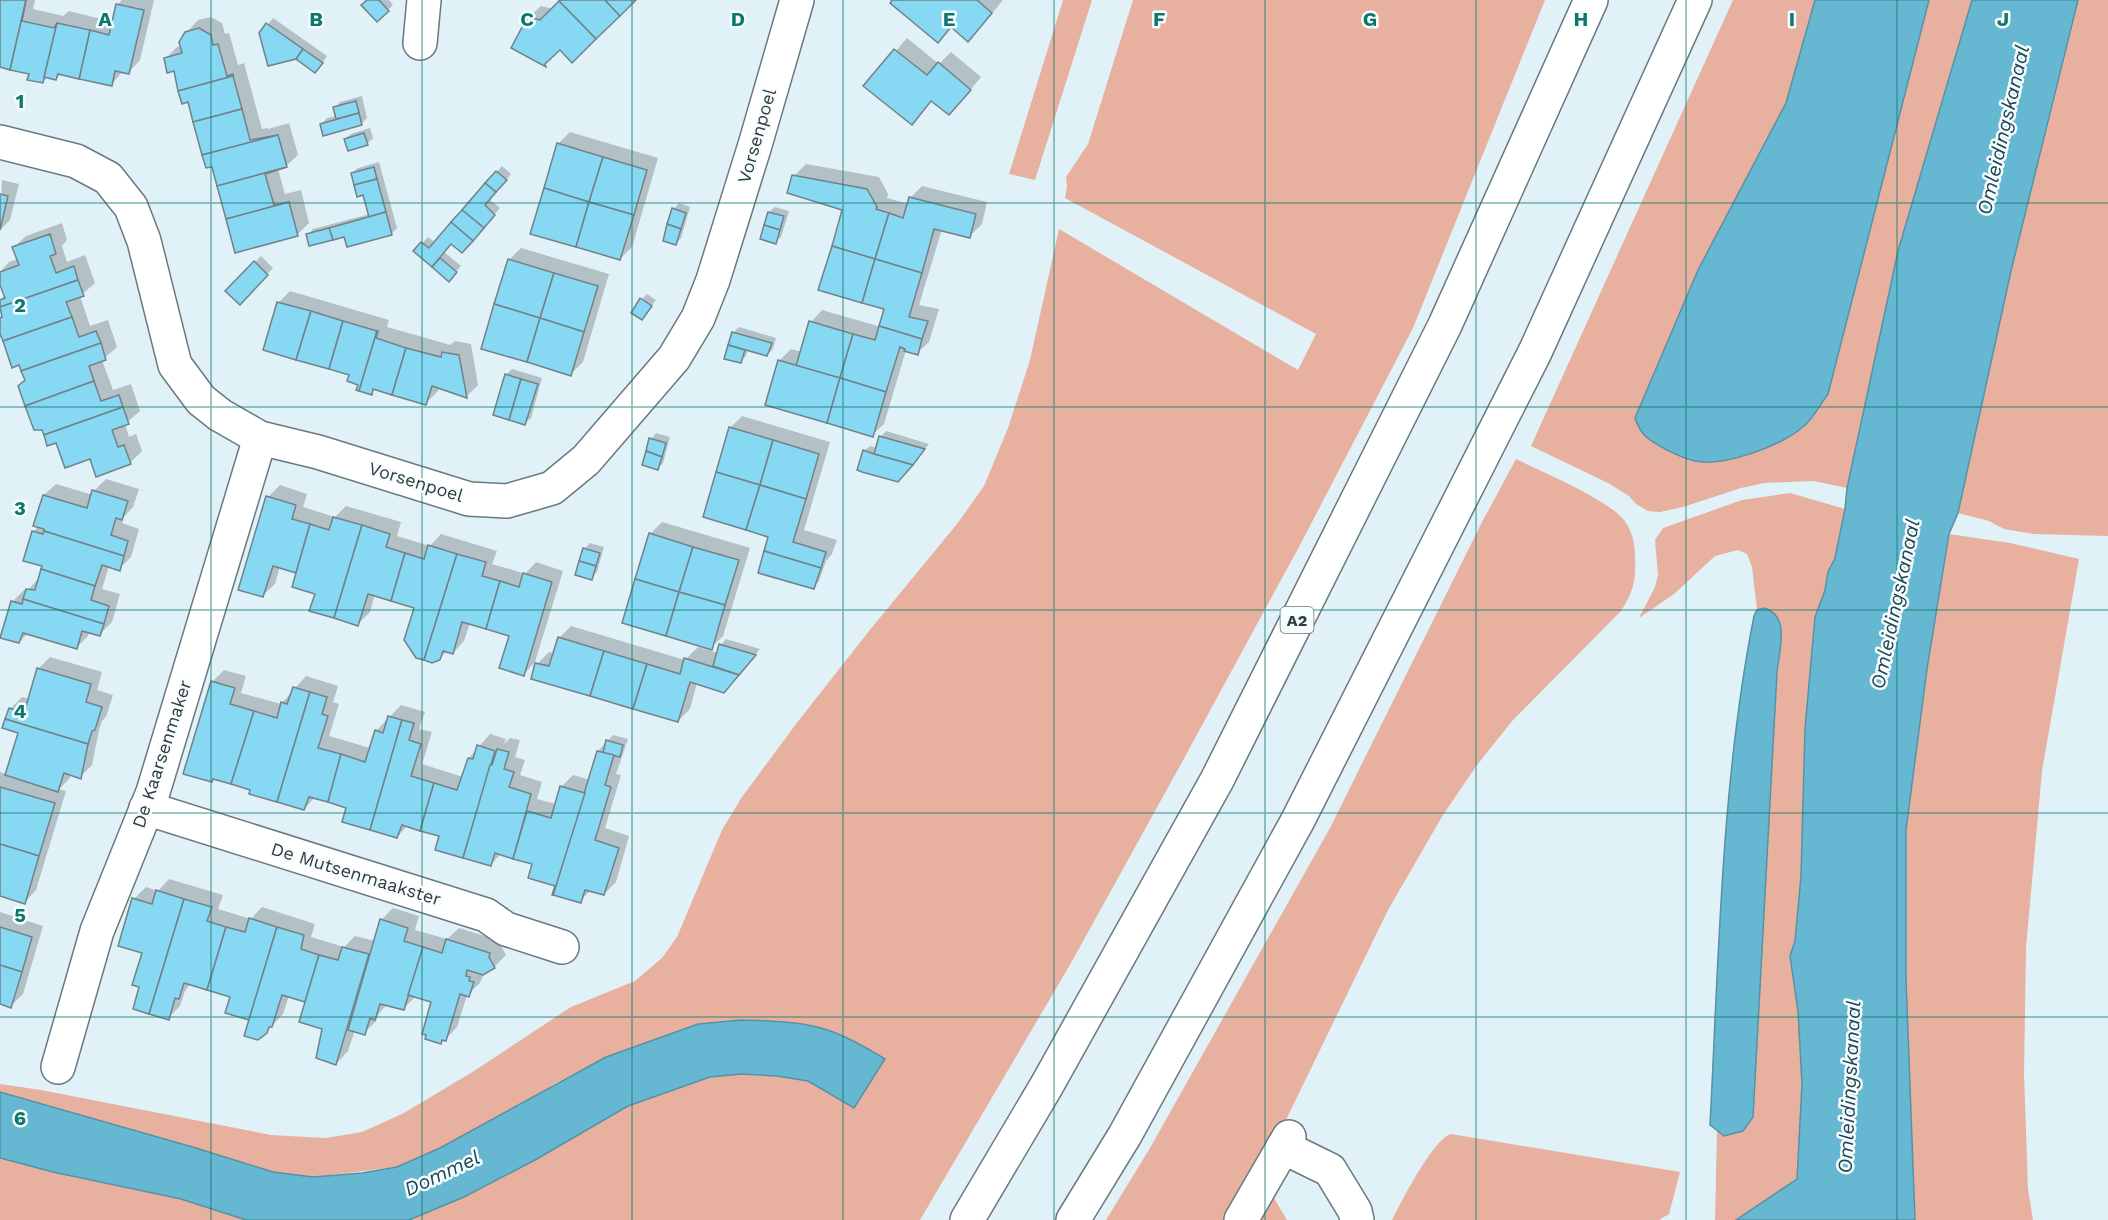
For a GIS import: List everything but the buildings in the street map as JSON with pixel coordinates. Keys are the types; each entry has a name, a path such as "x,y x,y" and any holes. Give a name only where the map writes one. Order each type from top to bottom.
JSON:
{"main road":[{"path":"420,42 424,0"},
{"name":"Vorsenpoel","path":"0,142 76,161 108,178 131,207 144,241 175,364 201,400 220,415 260,438 318,452 469,499 507,501 552,488 586,460 674,358 698,318 713,280 797,0"},
{"name":"A2","path":"967,1220 1047,1084 1217,780 1445,325 1591,0"},
{"path":"1073,1220 1125,1135 1298,820 1535,352 1695,0"},
{"name":"De Kaarsenmaker","path":"58,1067 97,931 153,792 260,438"},
{"name":"De Mutsenmaakster","path":"146,808 486,915 506,929 562,947"},
{"path":"1241,1220 1286,1142 1330,1170 1355,1211 1357,1220"}],"shaded area":[{"path":"1063,0 1092,0 1035,180 1009,174"},
{"path":"1133,0 1545,0 1413,328 1300,545 1181,764 1071,963 920,1220 409,1220 464,1197 535,1160 628,1106 710,1077 742,1074 808,1081 854,1108 885,1059 862,1045 822,1028 606,1057 556,1083 509,1112 440,1148 397,1167 313,1177 273,1172 0,1092 0,1084 41,1090 271,1135 326,1138 362,1132 404,1113 474,1071 571,1007 635,981 662,958 677,937 722,830 742,797 796,724 957,524 984,486 1008,428 1030,360 1059,229 1298,370 1316,334 1065,198 1066,177 1088,144"},
{"path":"1733,0 1815,0 1786,103 1698,270 1635,418 1725,460 1769,447 1804,426 1828,394 1929,0 1972,0 1898,251 1847,488 1814,481 1764,483 1683,507 1660,512 1648,511 1608,483 1531,446"},
{"path":"2078,0 2108,0 2108,536 2034,534 2004,529 1989,521 1958,513 2011,271"},
{"path":"1516,459 1589,495 1624,520 1630,529 1635,549 1633,587 1625,604 1621,611 1513,720 1477,765 1443,815 1388,910 1267,1159 1226,1220 1106,1220 1150,1148 1330,828 1481,524"},
{"path":"1790,493 1845,509 1835,558 1828,572 1825,590 1815,617 1805,729 1801,876 1795,941 1790,956 1798,1011 1802,1084 1797,1179 1736,1220 1715,1220 1717,1131 1724,1136 1781,635 1764,609 1757,610 1752,567 1747,554 1738,550 1715,556 1674,594 1639,618 1655,587 1658,575 1655,540 1663,528 1742,500"},
{"path":"1949,534 2010,543 2079,559 2042,771 2026,948 2024,1074 2028,1189 2033,1220 1915,1220 1913,1207 1906,979 1906,830 1927,669"},
{"path":"1451,1134 1680,1172 1669,1214 1659,1220 1392,1220 1435,1147"},
{"path":"0,1158 53,1172 181,1199 246,1220 0,1220"},
{"path":"1271,1193 1287,1220 1257,1220"}],"water":[{"path":"1815,0 1929,0 1828,394 1807,424 1767,448 1721,461 1707,462 1683,458 1650,440 1640,429 1635,418 1698,270 1786,103"},
{"name":"Omleidingskanaal","path":"1972,0 2078,0 2011,271 1958,513 1949,534 1927,669 1906,830 1906,979 1915,1220 1736,1220 1797,1179 1802,1084 1798,1011 1790,956 1795,941 1801,876 1805,729 1815,617 1825,590 1828,572 1835,558 1847,488 1898,251"},
{"path":"1764,608 1778,618 1781,626 1781,644 1777,672 1753,1117 1743,1131 1724,1136 1710,1125 1723,869 1734,742 1743,679 1754,616 1757,610"},
{"name":"Dommel","path":"741,1020 792,1023 821,1028 846,1037 885,1059 854,1108 808,1081 742,1074 710,1077 628,1106 535,1160 464,1197 409,1220 246,1220 181,1199 53,1172 0,1158 0,1092 273,1172 313,1177 362,1173 397,1167 440,1148 606,1057 698,1024"}]}
